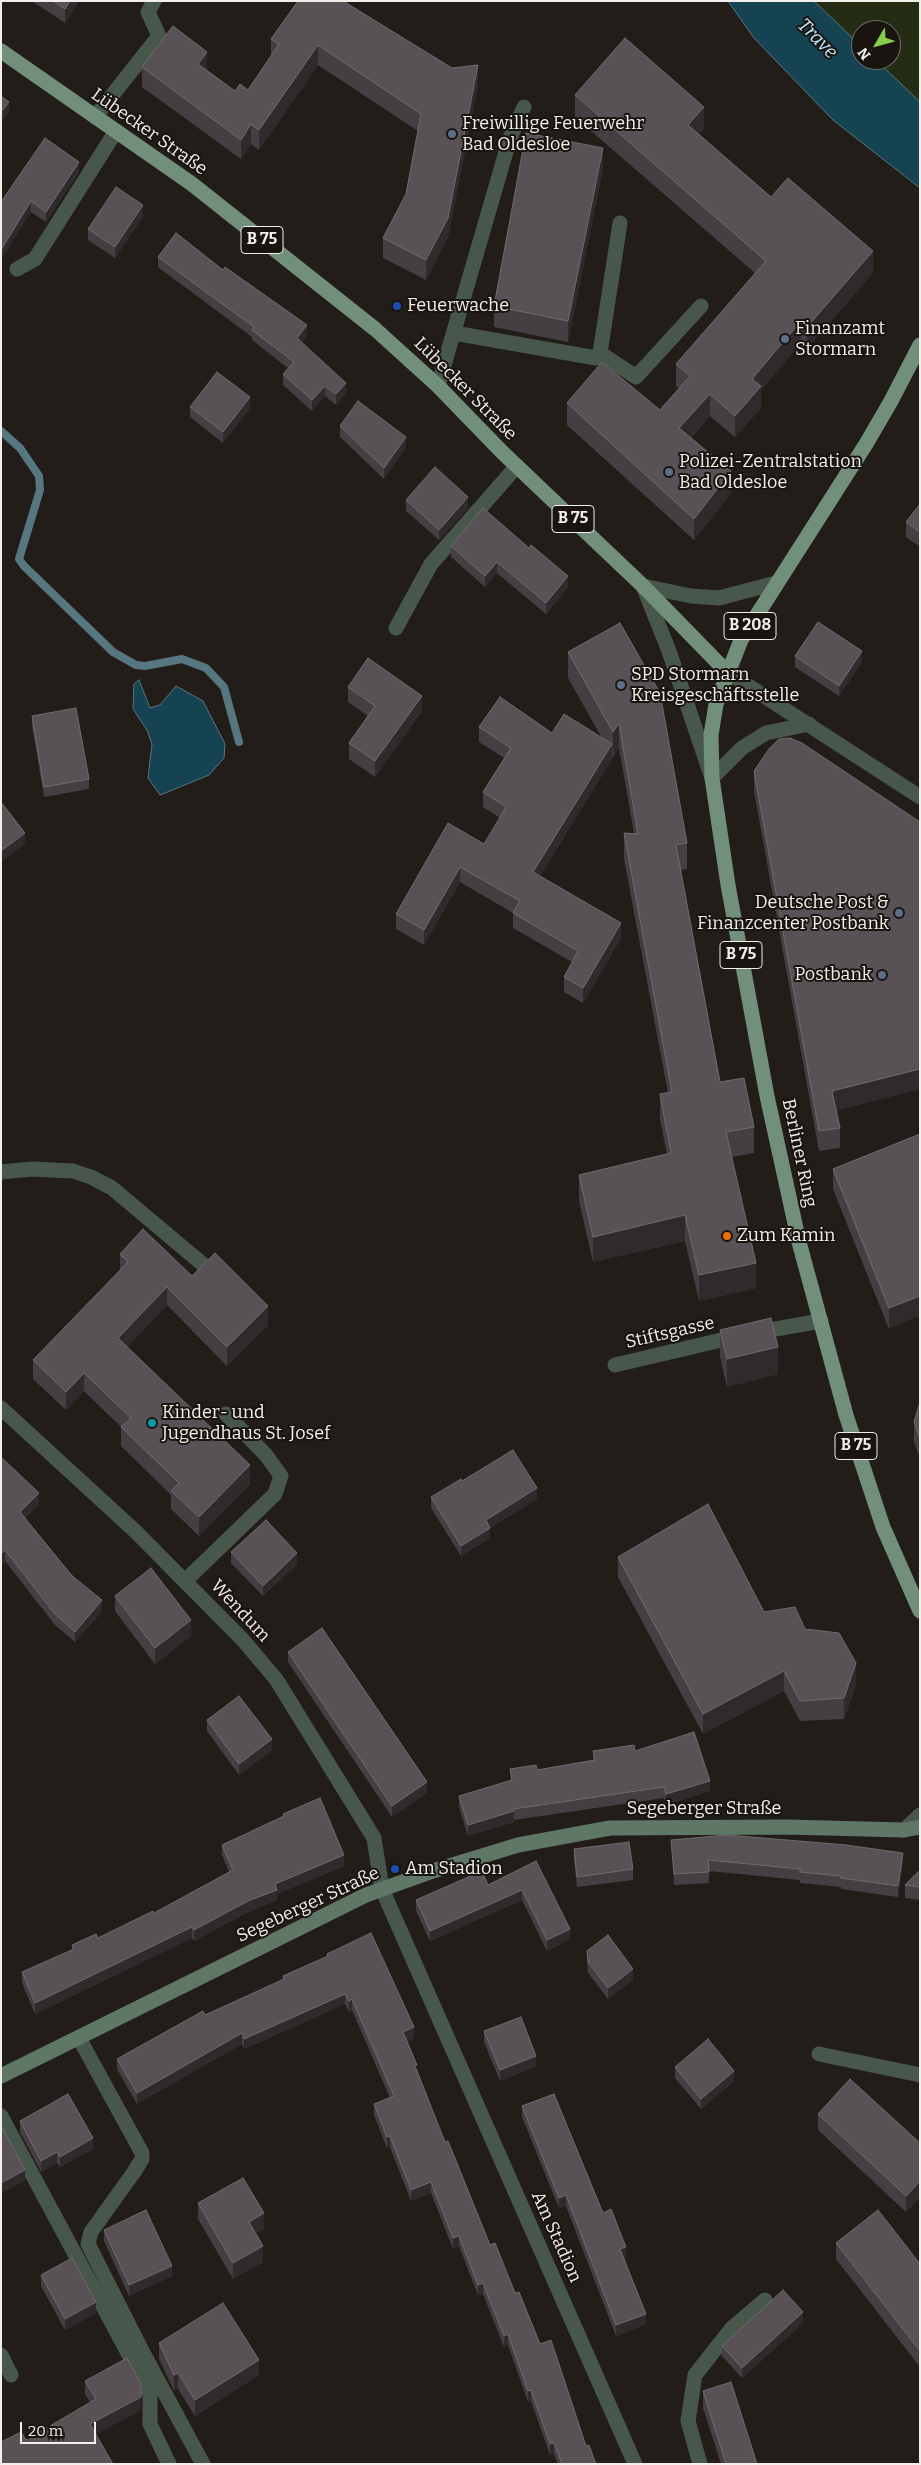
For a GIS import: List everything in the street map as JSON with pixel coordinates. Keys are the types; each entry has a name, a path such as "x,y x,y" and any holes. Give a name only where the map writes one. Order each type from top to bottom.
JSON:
{"main road":[{"name":"Lübecker Straße","path":"1,51 192,184 375,330 438,386 517,466 643,586 727,672"},
{"name":"Berliner Ring","path":"920,345 866,444 812,531 776,583 742,640 727,672 716,704 711,735 712,778 767,1096 799,1242 846,1415 883,1527 920,1611"},
{"name":"Segeberger Straße","path":"1,2076 382,1889 518,1845 610,1828 787,1827 904,1830 920,1827"}],"street":[{"path":"95,117 159,36 148,12 154,1"},
{"path":"438,386 510,138 524,107"},
{"path":"17,268 34,259 116,131"},
{"path":"454,333 596,358 600,353 620,223"},
{"path":"600,353 636,377 701,306"},
{"path":"396,628 431,564 517,466"},
{"path":"643,586 691,596 719,598 776,583"},
{"name":"Berliner Ring","path":"643,586 668,651 712,778"},
{"name":"Lübecker Straße","path":"727,672 920,797"},
{"path":"712,778 742,748 766,733 809,724"},
{"path":"1,1172 32,1169 57,1170 73,1171 91,1177 112,1188 206,1267"},
{"name":"Stiftsgasse","path":"615,1365 747,1334 821,1321"},
{"name":"Wendum","path":"1,1408 185,1582 242,1639 276,1680 374,1838 382,1889"},
{"path":"185,1582 274,1494 281,1476 266,1455 226,1414"},
{"path":"904,1830 920,1815"},
{"name":"Am Stadion","path":"382,1889 635,2464"},
{"path":"79,2038 142,2153 142,2159 134,2172 91,2232 88,2244 141,2349 203,2464"},
{"path":"819,2054 920,2075"},
{"path":"1,2116 150,2394 150,2424 169,2464"},
{"path":"700,2464 688,2421 695,2375 732,2328 765,2300"},
{"path":"1,2355 11,2375"}],"green space":[{"path":"814,1 920,1 920,102 886,70 901,70 901,20 851,20 851,36"}],"water":[{"name":"Trave","path":"728,1 814,1 851,36 851,70 886,70 920,102 920,188 833,120 754,38"},
{"path":"139,680 150,708 160,705 176,686 203,701 225,744 224,758 209,775 160,795 148,778 152,744 147,730 133,709 134,684"}],"building":[{"path":"53,1 70,1 65,9"},
{"path":"298,1 343,1 452,68 478,65 448,218 426,260 383,238 406,194 421,114 318,45 259,130 251,124 241,140 142,67 173,26 207,52 198,64 235,91 240,84 248,90 279,44 271,39"},
{"path":"625,38 704,107 688,125 771,197 788,178 873,251 807,327 801,321 752,379 761,386 735,416 710,394 679,428 731,471 694,519 567,403 602,362 660,410 690,376 676,364 766,261 575,95"},
{"path":"1,96 9,102 1,112"},
{"path":"526,133 603,148 568,321 494,306"},
{"path":"45,138 79,162 46,212 31,201 1,250 1,202"},
{"path":"116,187 143,205 115,247 88,229"},
{"path":"176,233 223,270 225,267 307,325 297,338 346,383 336,394 325,386 312,400 283,374 294,362 252,330 254,327 158,257"},
{"path":"217,372 250,397 223,432 190,407"},
{"path":"358,401 406,437 384,468 340,426"},
{"path":"435,467 468,497 439,530 406,500"},
{"path":"920,504 920,532 906,522"},
{"path":"483,508 529,548 531,545 568,576 546,603 497,562 485,576 451,546"},
{"path":"818,622 862,651 839,686 795,656"},
{"path":"620,623 660,693 687,843 676,845 720,1082 744,1078 754,1127 726,1132 756,1263 699,1275 685,1215 593,1237 579,1175 671,1153 660,1094 672,1092 624,833 638,834 619,723 613,732 568,652"},
{"path":"368,658 422,696 375,761 349,743 375,706 348,687"},
{"path":"500,697 552,733 564,714 612,744 533,872 621,923 583,988 564,977 578,951 513,913 520,901 460,867 424,930 396,914 448,823 484,844 506,807 483,792 511,748 479,727"},
{"path":"76,708 89,779 44,787 32,716"},
{"path":"790,738 802,743 920,822 920,1069 832,1091 840,1128 819,1131 754,771 769,749 779,739"},
{"path":"1,802 25,833 1,851"},
{"path":"920,1134 920,1296 889,1308 833,1169"},
{"path":"143,1229 192,1276 215,1253 268,1306 227,1347 167,1287 118,1338 250,1465 199,1517 171,1491 179,1483 121,1427 131,1418 84,1373 66,1392 33,1360 128,1262 120,1254"},
{"path":"771,1318 778,1347 727,1359 720,1330"},
{"path":"920,1402 920,1438 914,1422"},
{"path":"513,1450 537,1488 486,1520 490,1528 461,1546 431,1497 461,1479 462,1481"},
{"path":"1,1457 39,1493 20,1512 71,1575 102,1600 75,1632 55,1614 5,1550 1,1554"},
{"path":"708,1504 764,1612 795,1607 805,1629 839,1633 856,1663 844,1698 800,1701 784,1671 703,1714 618,1557"},
{"path":"266,1520 297,1553 263,1586 231,1552"},
{"path":"151,1568 191,1620 155,1648 115,1596"},
{"path":"322,1628 427,1782 392,1806 288,1652"},
{"path":"239,1696 272,1739 239,1764 207,1720"},
{"path":"694,1732 710,1781 666,1794 664,1787 513,1809 514,1811 468,1825 459,1796 512,1780 510,1769 536,1765 537,1770 595,1760 593,1751 634,1745 635,1751"},
{"path":"320,1798 344,1855 275,1884 277,1890 248,1901 194,1930 192,1927 35,2003 22,1972 74,1949 72,1945 96,1934 98,1938 153,1911 154,1913 233,1870 222,1845 284,1816 283,1814"},
{"path":"727,1835 846,1845 903,1853 898,1886 841,1878 841,1876 800,1872 800,1869 708,1860 709,1872 674,1874 671,1840"},
{"path":"629,1842 633,1869 577,1877 574,1849"},
{"path":"536,1861 570,1929 547,1940 522,1890 430,1931 416,1900 482,1871 488,1885"},
{"path":"920,1870 920,1887 905,1885"},
{"path":"371,1933 414,2027 403,2032 445,2142 448,2141 490,2245 495,2243 515,2293 519,2292 540,2344 551,2340 586,2446 589,2445 596,2464 562,2464 554,2443 550,2444 531,2390 528,2391 508,2334 504,2336 483,2283 478,2285 459,2236 453,2238 431,2182 411,2190 390,2136 387,2137 374,2104 394,2096 352,1999 349,2001 345,1994 244,2039 242,2033 137,2093 117,2059 203,2011 205,2015 284,1979 283,1976 328,1956 327,1954"},
{"path":"608,1935 633,1969 608,1988 588,1962 587,1951"},
{"path":"521,2017 536,2056 500,2070 484,2031"},
{"path":"708,2039 734,2071 701,2099 675,2067"},
{"path":"850,2079 920,2143 920,2181 906,2196 818,2114"},
{"path":"68,2094 93,2138 60,2157 57,2152 41,2161 20,2121"},
{"path":"554,2094 603,2213 611,2209 626,2247 620,2249 646,2314 616,2325 566,2195 559,2198 522,2106"},
{"path":"1,2127 25,2170 1,2183"},
{"path":"243,2178 264,2213 249,2222 263,2246 233,2263 198,2203"},
{"path":"146,2210 172,2266 129,2285 104,2230"},
{"path":"878,2210 920,2264 920,2351 836,2243"},
{"path":"72,2258 96,2302 65,2319 41,2275"},
{"path":"783,2290 803,2312 742,2368 722,2346"},
{"path":"223,2303 259,2360 195,2400 178,2373 174,2375 159,2343"},
{"path":"127,2358 141,2384 141,2397 90,2424 113,2464 1,2464 1,2442 21,2432 26,2440 96,2399 85,2381"},
{"path":"731,2382 757,2464 726,2464 703,2391"}],"waterway":[{"path":"1,431 20,448 39,476 40,490 19,559 24,566 113,652 136,665 145,666 182,659 206,668 224,687 239,742"}],"place":[{"name":"Freiwillige Feuerwehr Bad Oldesloe","path":"452,134"},
{"name":"Feuerwache","path":"397,306"},
{"name":"Finanzamt Stormarn","path":"785,339"},
{"name":"Polizei-Zentralstation Bad Oldesloe","path":"669,472"},
{"name":"SPD Stormarn Kreisgeschäftsstelle","path":"621,685"},
{"name":"Deutsche Post & Finanzcenter Postbank","path":"899,913"},
{"name":"Postbank","path":"882,975"},
{"name":"Zum Kamin","path":"727,1236"},
{"name":"Kinder- und Jugendhaus St. Josef","path":"152,1423"},
{"name":"Am Stadion","path":"395,1869"}]}
